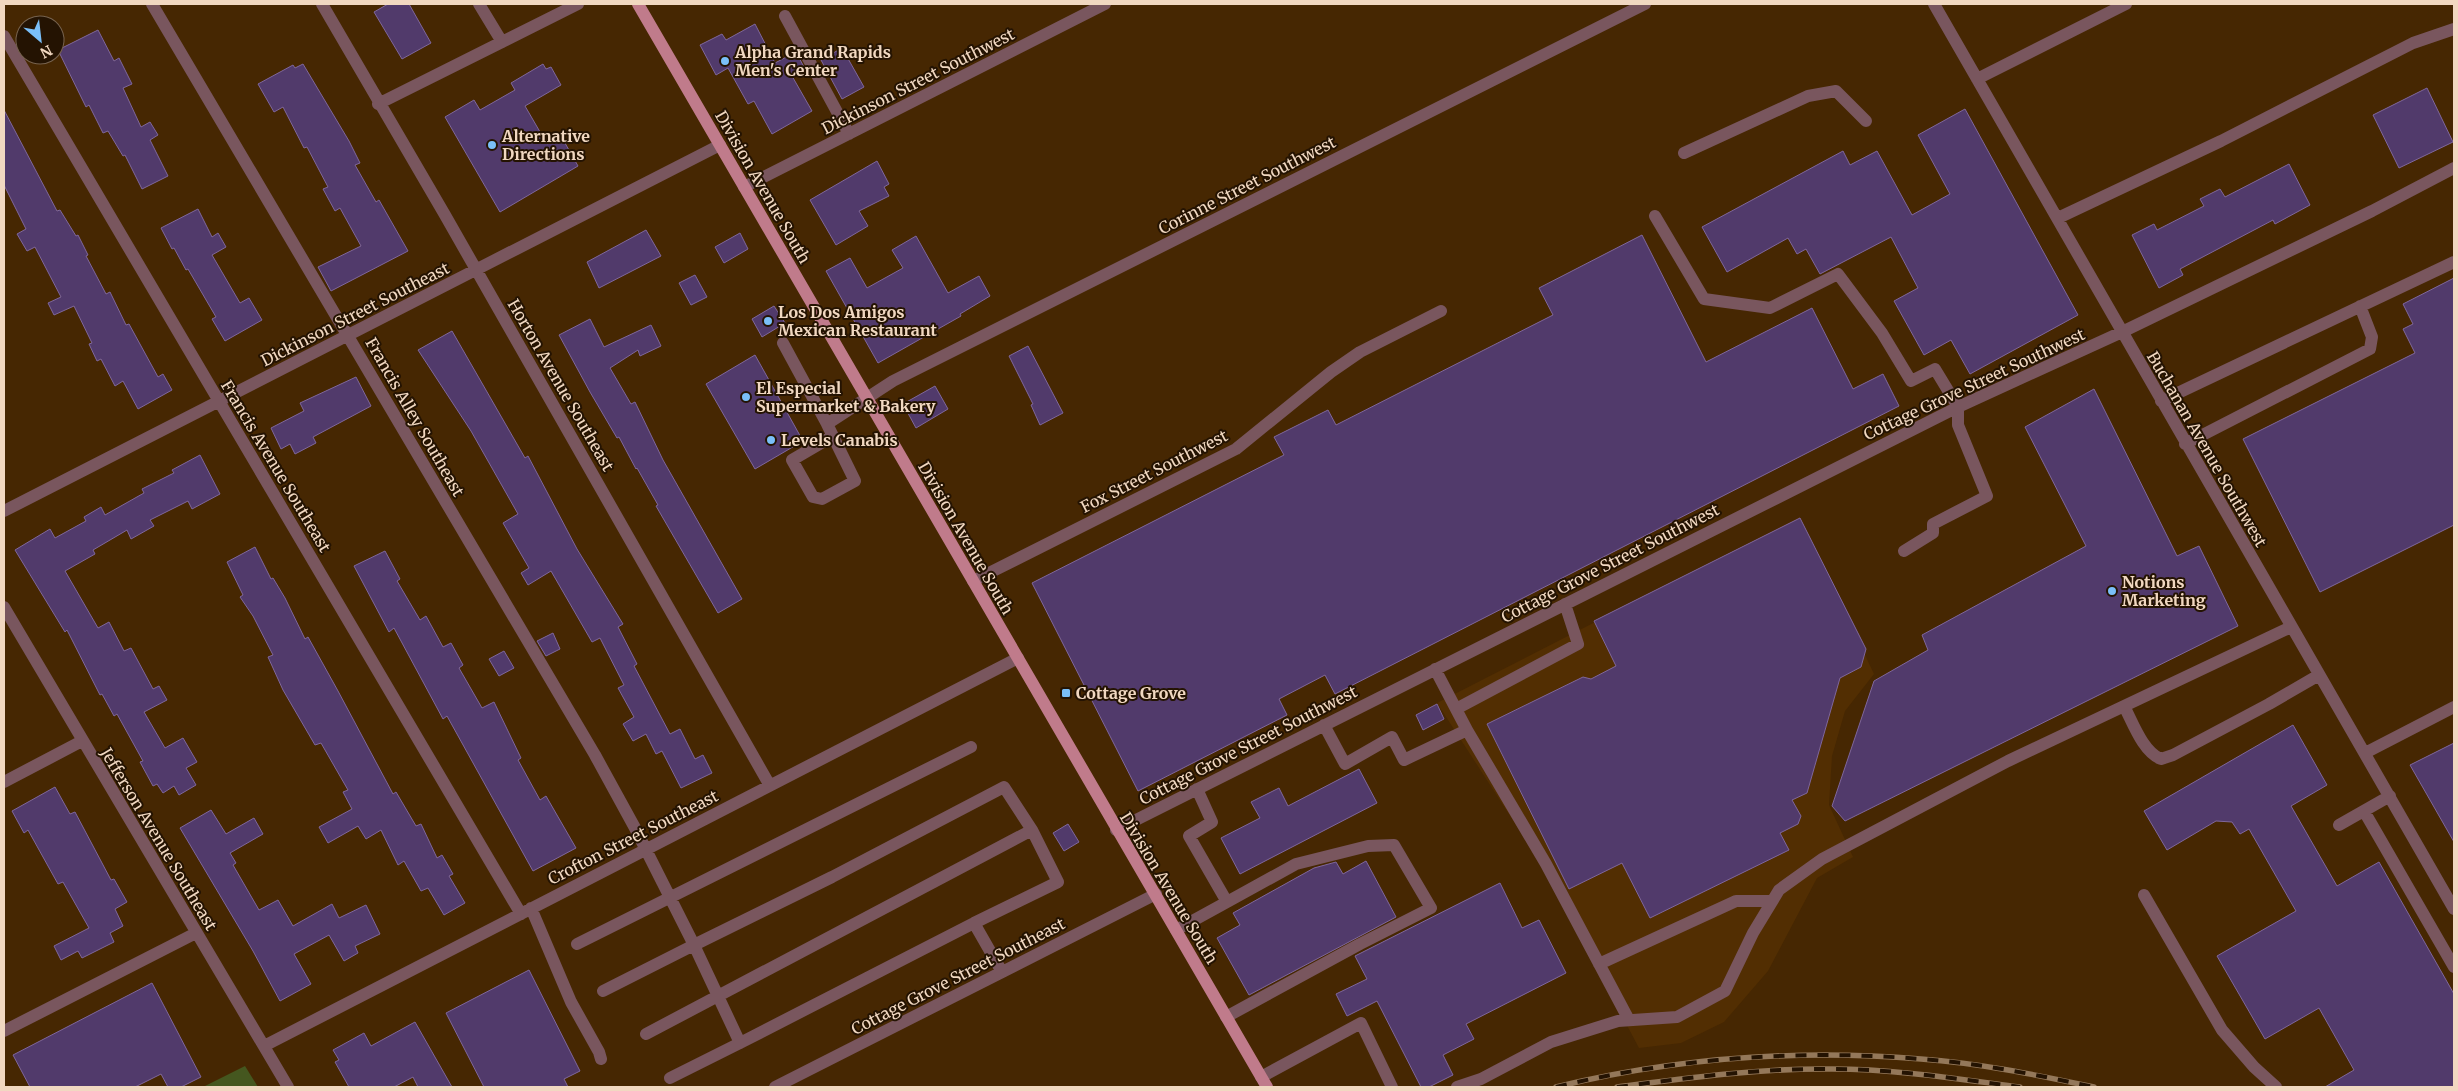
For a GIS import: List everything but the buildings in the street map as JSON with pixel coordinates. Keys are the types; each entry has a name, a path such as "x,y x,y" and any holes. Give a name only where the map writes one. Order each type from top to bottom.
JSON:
{"main road":[{"name":"Division Avenue South","path":"638,4 1264,1082"}],"street":[{"name":"Francis Alley Southeast","path":"152,4 594,755 670,897 740,1043"},
{"name":"Horton Avenue Southeast","path":"322,4 770,784"},
{"path":"479,4 502,42"},
{"path":"378,104 578,4"},
{"name":"Dickinson Street Southwest","path":"744,187 1105,4"},
{"name":"Corinne Street Southwest","path":"827,424 893,381 1645,4"},
{"name":"Buchanan Avenue Southwest","path":"1934,4 2454,909"},
{"path":"1977,79 2126,4"},
{"path":"785,16 849,134"},
{"path":"2058,218 2221,141 2413,43 2454,30"},
{"name":"Francis Avenue Southeast","path":"4,36 219,402 526,911 601,1060"},
{"path":"1684,153 1808,96 1836,92 1866,121"},
{"name":"Dickinson Street Southeast","path":"4,510 720,145"},
{"name":"Cottage Grove Street Southwest","path":"1116,830 1958,407 2122,332 2372,211 2454,168"},
{"path":"1655,216 1704,299 1770,308 1838,274 1882,333 1911,381 1935,369 1958,407 1958,425 1987,496 1933,524 1933,533 1904,551"},
{"path":"2161,401 2454,262"},
{"path":"2186,444 2370,350 2372,337 2360,306"},
{"name":"Fox Street Southwest","path":"973,581 1236,449 1345,362 1382,340 1441,311"},
{"path":"783,344 827,424 833,436 855,481 822,500 813,497 792,460 833,436"},
{"path":"1456,709 1578,644 1565,604"},
{"name":"Jefferson Avenue Southeast","path":"4,607 288,1087"},
{"path":"1457,1087 1481,1079 1552,1042 1618,1021 1677,1016 1725,991 1753,933 1780,890 1822,859 2008,762 2291,627"},
{"name":"Crofton Street Southeast","path":"264,1046 1018,658"},
{"path":"1436,669 1467,730 1546,864 1629,1020"},
{"path":"2124,706 2148,749 2161,759 2173,756 2261,709 2319,675"},
{"path":"2365,753 2454,707"},
{"path":"1324,725 1345,764 1392,738 1404,760 1467,730"},
{"path":"4,782 82,741"},
{"path":"577,944 971,747"},
{"path":"603,991 832,877 1004,787 1032,830 1058,882 670,1078"},
{"path":"1198,789 1212,822 1189,836 1227,902"},
{"path":"2339,825 2390,796"},
{"path":"2364,811 2454,967"},
{"path":"646,1034 1032,830"},
{"path":"1176,930 1296,864 1368,846 1394,845 1431,908 1316,967 1226,1017"},
{"name":"Cottage Grove Street Southeast","path":"775,1087 1156,894"},
{"path":"2144,895 2222,1030 2254,1067 2276,1087"},
{"path":"1600,964 1736,901 1772,901"},
{"path":"974,923 1002,972"},
{"path":"4,1031 196,933"},
{"path":"1264,1082 1361,1023 1392,1087"}],"shaded area":[{"path":"1800,517 1874,674 1845,711 1832,756 1829,805 1853,857 1817,878 1768,971 1724,1022 1681,1043 1639,1048 1540,862 1437,703"}],"green space":[{"path":"245,1066 258,1087 203,1087"}],"railway":[{"path":"1556,1087 1646,1069 1692,1063 1737,1058 1829,1055 1875,1056 1964,1063 2094,1087"},
{"path":"1617,1087 1697,1077 1805,1069 1856,1069 2020,1087"}],"place":[{"name":"Alpha Grand Rapids Men's Center","path":"725,61"},
{"name":"Alternative Directions","path":"492,145"},
{"name":"Los Dos Amigos Mexican Restaurant","path":"768,321"},
{"name":"El Especial Supermarket & Bakery","path":"746,397"},
{"name":"Levels Canabis","path":"771,440"},
{"name":"Notions Marketing","path":"2112,591"},
{"name":"Cottage Grove","path":"1066,693"}]}
